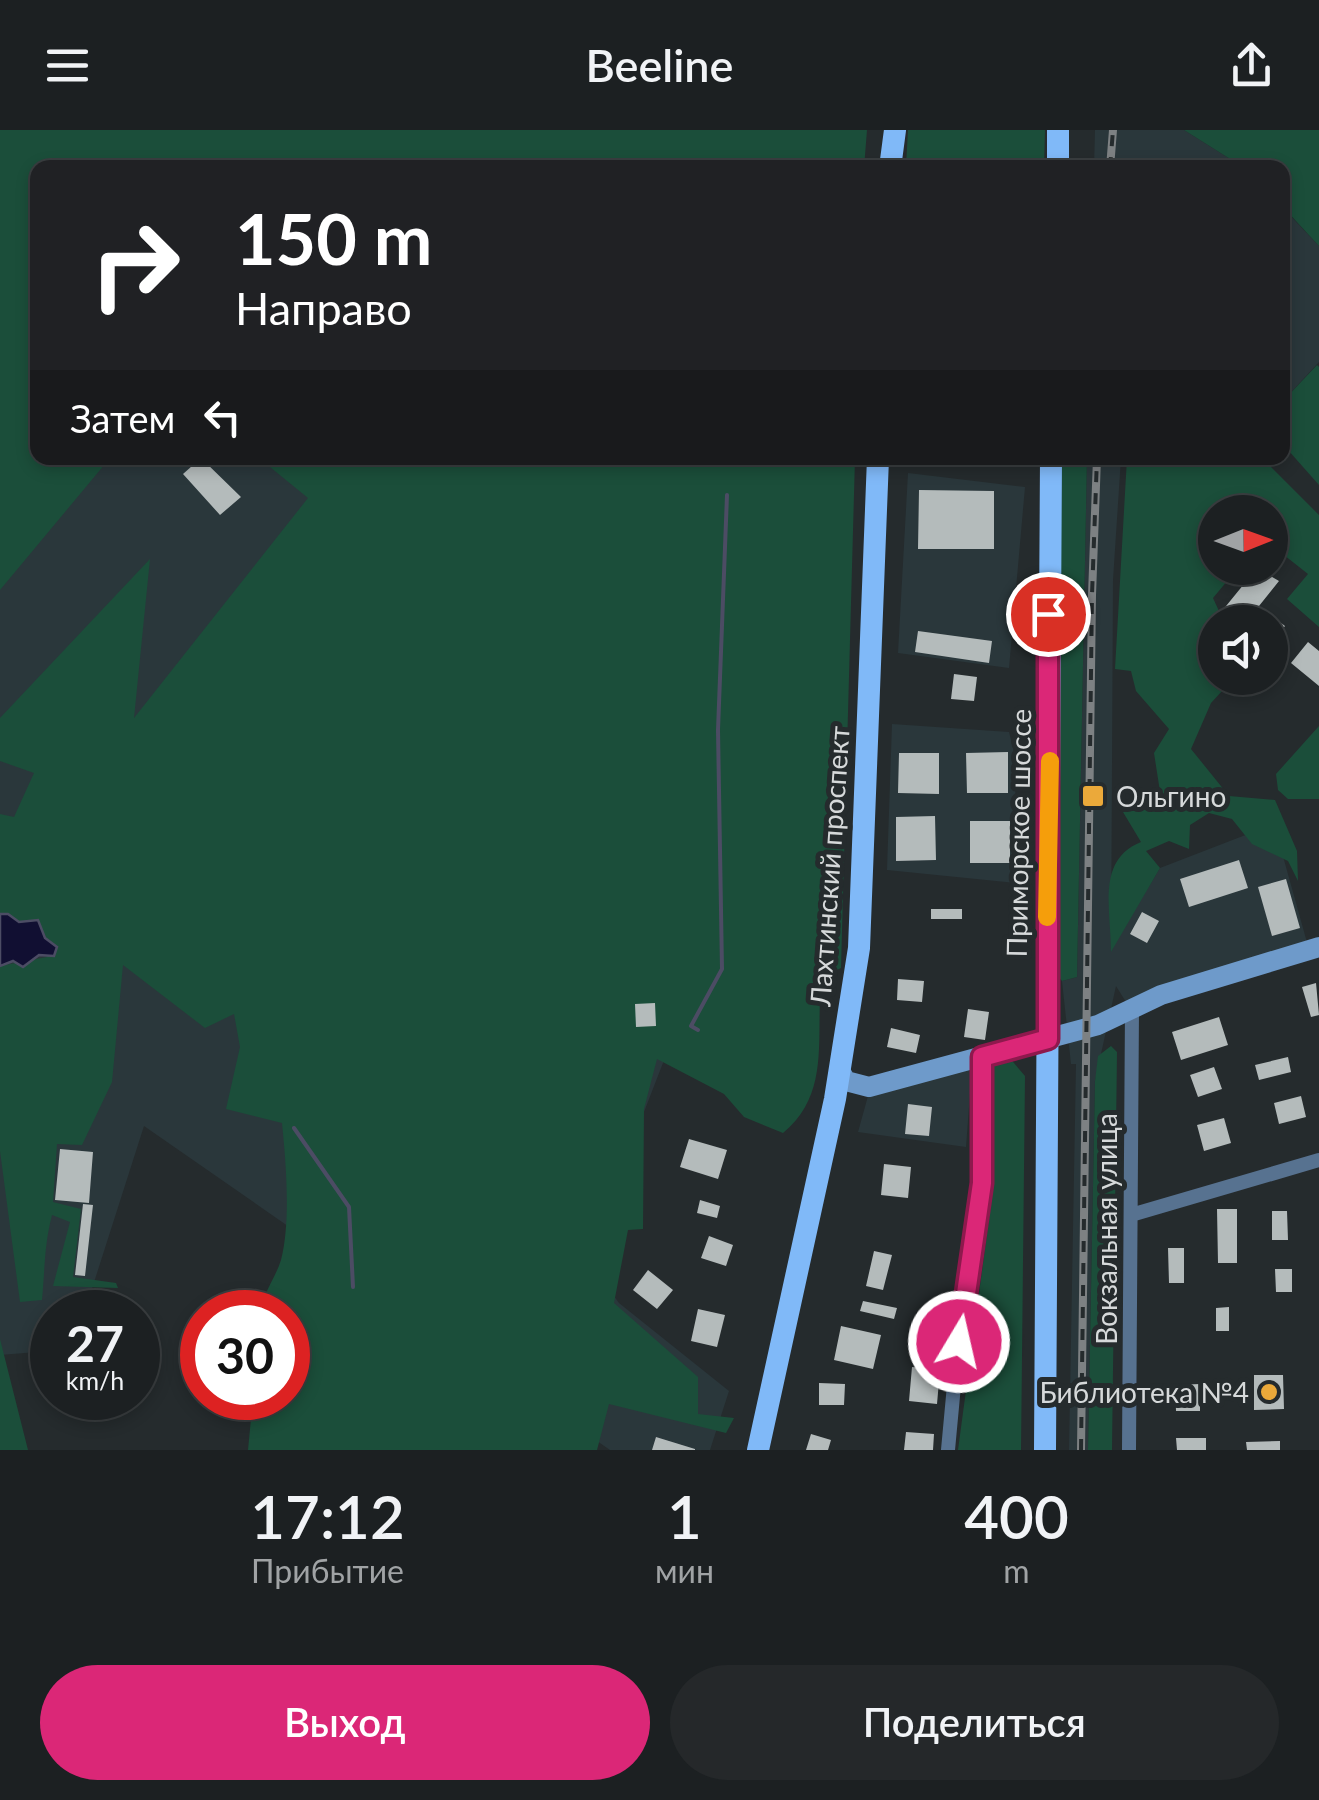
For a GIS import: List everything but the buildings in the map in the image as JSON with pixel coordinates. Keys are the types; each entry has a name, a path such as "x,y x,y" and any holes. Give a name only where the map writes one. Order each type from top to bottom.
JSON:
{"main road":[{"path":"891,160 895,130"},
{"path":"1058,130 1058,160"},
{"name":"Лахтинский проспект","path":"758,1450 840,1071 859,948 878,465"},
{"name":"Приморское шоссе","path":"1044,1450 1051,465"},
{"path":"840,1071 846,1081 869,1087 1098,1025 1161,995 1319,947"}],"street":[{"name":"Вокзальная улица","path":"1129,1450 1132,1009"},
{"path":"948,1450 957,1352 982,1183 982,1057"},
{"path":"1131,1214 1319,1160"}],"shaded area":[{"path":"0,130 30,160 30,465 490,465 668,1050 587,1259 619,1303 729,1391 710,1450 610,1450 144,1126 92,1290 30,1290 30,1353 0,1355"},
{"path":"1095,130 1184,130 1232,160 1094,160"},
{"path":"1290,215 1319,246 1319,362 1290,393"},
{"path":"1087,465 1121,465 1113,580 1111,949 1160,868 1274,824 1308,946 1126,1002 1116,986 1095,1081 1088,1450 1069,1450 1076,1064 1071,1064 1062,981 1077,977"},
{"path":"908,473 1025,487 1009,668 898,653"},
{"path":"892,724 1009,732 1015,756 1016,883 887,870"},
{"path":"0,914 8,914 19,922 38,920 45,938 57,947 54,956 39,955 23,967 13,961 0,966"},
{"path":"972,1067 966,1147 858,1132 868,1096"}],"green space":[{"path":"0,130 867,130 865,160 30,160 30,465 104,465 0,590"},
{"path":"908,130 1045,130 1044,160 906,160"},
{"path":"1184,130 1319,130 1319,246 1290,215 1290,160 1232,160"},
{"path":"1319,367 1319,485 1290,452 1290,394"},
{"path":"268,465 855,465 841,968 822,977 815,1080 799,1117 783,1133 744,1117 724,1094 657,1059 644,1109 643,1229 628,1230 614,1303 698,1377 698,1414 734,1418 726,1433 609,1404 597,1450 248,1450 251,1420 310,1420 310,1290 268,1290 281,1260 286,1228 282,1123 226,1109 240,1047 234,1014 205,1028 123,965 112,1082 82,1145 57,1144 53,1202 81,1209 73,1277 116,1283 118,1288 53,1286 70,1222 52,1215 43,1290 30,1290 30,1301 20,1302 0,1151 0,966 47,957 45,938 8,914 0,914 0,814 14,817 34,773 0,761 0,718 150,559 134,718 308,498"},
{"path":"1062,465 1087,465 1077,977 1062,981 1054,971"},
{"path":"1127,465 1269,465 1319,515 1319,627 1287,599 1308,574 1288,558 1288,495 1198,495 1198,585 1224,585 1213,598 1216,605 1198,605 1198,695 1218,695 1191,749 1229,796 1275,800 1297,851 1298,881 1288,861 1252,844 1232,819 1209,813 1190,825 1189,849 1169,841 1146,851 1160,868 1111,952 1112,873 1127,850 1141,842 1123,812 1147,809 1161,798 1154,753 1169,729 1136,691 1131,671 1115,669"},
{"path":"1319,726 1319,799 1288,799 1278,790 1276,774"},
{"path":"1111,1046 1117,1052 1112,1450 1088,1450 1095,1081 1098,1056"},
{"path":"1008,1056 1025,1076 1021,1450 958,1450 991,1204 988,1065"},
{"path":"0,1339 28,1450 0,1450"}],"waterway":[{"path":"698,1030 691,1026 722,969 718,730 727,495"},
{"path":"294,1128 349,1207 353,1287"}],"railway":[{"path":"1111,160 1113,130"},
{"path":"1081,1450 1097,465"}],"slow traffic":[{"path":"1047,917 1050,761"}],"place":[{"name":"Ольгино","path":"1093,796"},
{"name":"Библиотека №4","path":"1269,1392"}],"route":[{"path":"959,1342 982,1183 982,1057 1048,1039 1048,614"}]}
